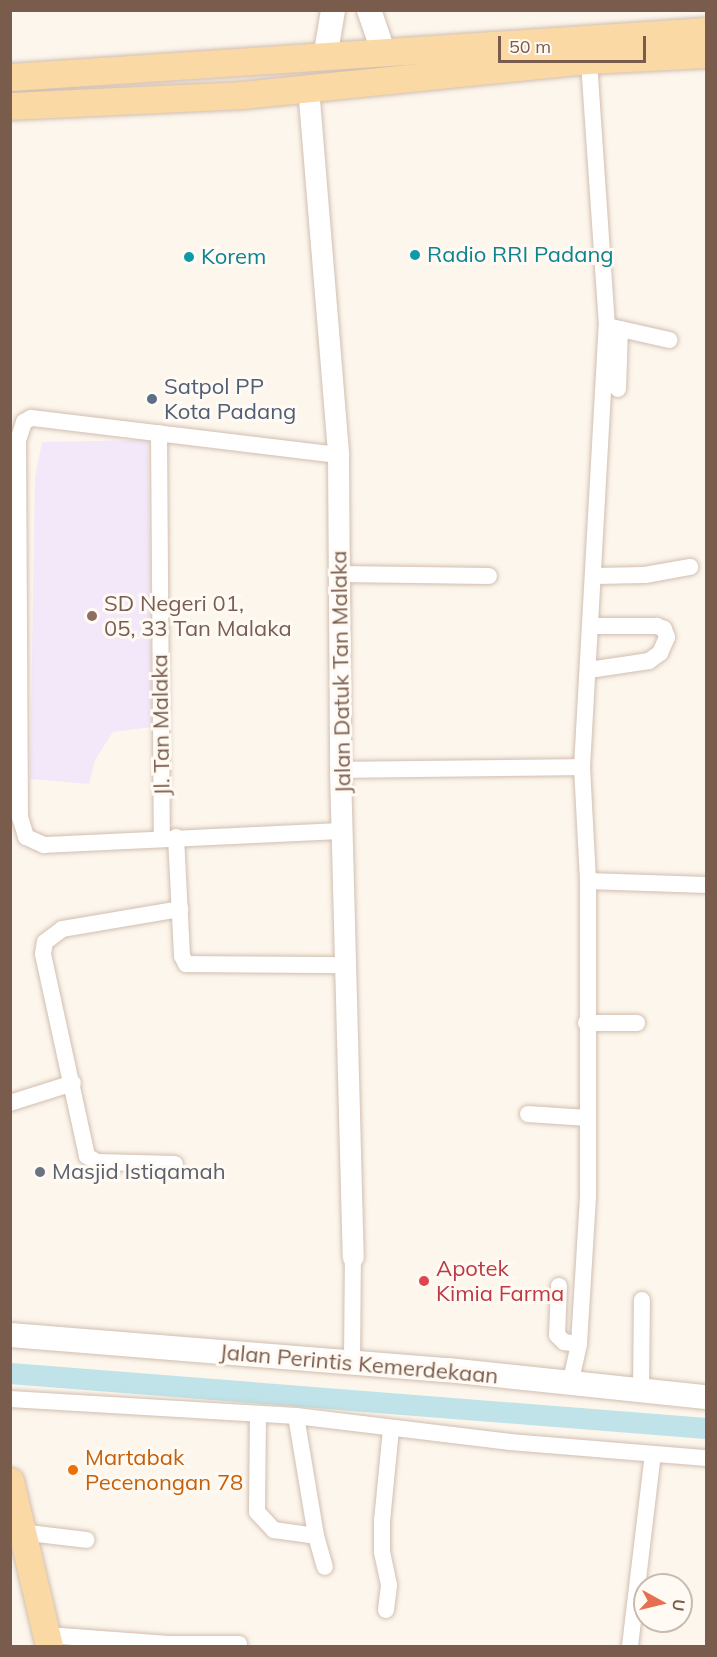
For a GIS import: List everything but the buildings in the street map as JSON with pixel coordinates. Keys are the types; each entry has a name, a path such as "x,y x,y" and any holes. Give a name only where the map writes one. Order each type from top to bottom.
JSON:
{"main road":[{"path":"325,58 333,10"},
{"path":"369,10 382,51"},
{"path":"10,77 325,58 382,51 706,31"},
{"path":"10,106 242,95 589,60 706,54"},
{"name":"Jalan Perintis Kemerdekaan","path":"10,1335 352,1362 706,1397"},
{"path":"10,1481 20,1532 48,1641"}],"street":[{"path":"589,60 618,389"},
{"name":"Jalan Datuk Tan Malaka","path":"308,87 338,455 340,770 353,1257"},
{"path":"614,328 669,340"},
{"path":"570,1385 579,1344 588,1195 586,1023 588,882 582,767 594,576 614,328"},
{"path":"338,455 265,449 159,433 31,418 20,430 20,817 26,837 44,845 169,837 343,831"},
{"name":"Jl. Tan Malaka","path":"159,433 169,837 180,909 182,956 190,966 347,965"},
{"path":"594,576 645,575 690,567"},
{"path":"340,574 489,576"},
{"path":"589,670 649,661 660,653 667,637 664,629 657,626 592,626"},
{"path":"340,770 582,767"},
{"path":"588,882 706,885"},
{"path":"175,1164 91,1160 84,1149 75,1111 73,1083 43,954 45,942 62,928 180,909"},
{"path":"586,1023 637,1023"},
{"path":"10,1103 73,1083"},
{"path":"528,1114 587,1118"},
{"path":"352,1362 353,1257"},
{"path":"559,1286 557,1335 564,1342 579,1344"},
{"path":"641,1391 642,1300"},
{"path":"10,1399 296,1416 391,1429 706,1458"},
{"path":"258,1415 257,1512 274,1530 316,1536"},
{"path":"296,1416 316,1536 325,1567"},
{"path":"386,1610 389,1585 382,1558 382,1521 391,1429"},
{"path":"630,1647 653,1454"},
{"path":"20,1532 87,1540"},
{"path":"48,1641 239,1644"}],"shaded area":[{"name":"SD Negeri 01, 05, 33 Tan Malaka","path":"148,440 152,727 113,732 95,760 89,784 30,779 35,477 42,442"}],"waterway":[{"path":"10,1373 706,1428"}],"place":[{"name":"Radio RRI Padang","path":"415,255"},
{"name":"Korem","path":"189,257"},
{"name":"Satpol PP Kota Padang","path":"152,399"},
{"name":"SD Negeri 01, 05, 33 Tan Malaka","path":"92,616"},
{"name":"Masjid Istiqamah","path":"40,1172"},
{"name":"Apotek Kimia Farma","path":"424,1281"},
{"name":"Martabak Pecenongan 78","path":"73,1470"}]}
